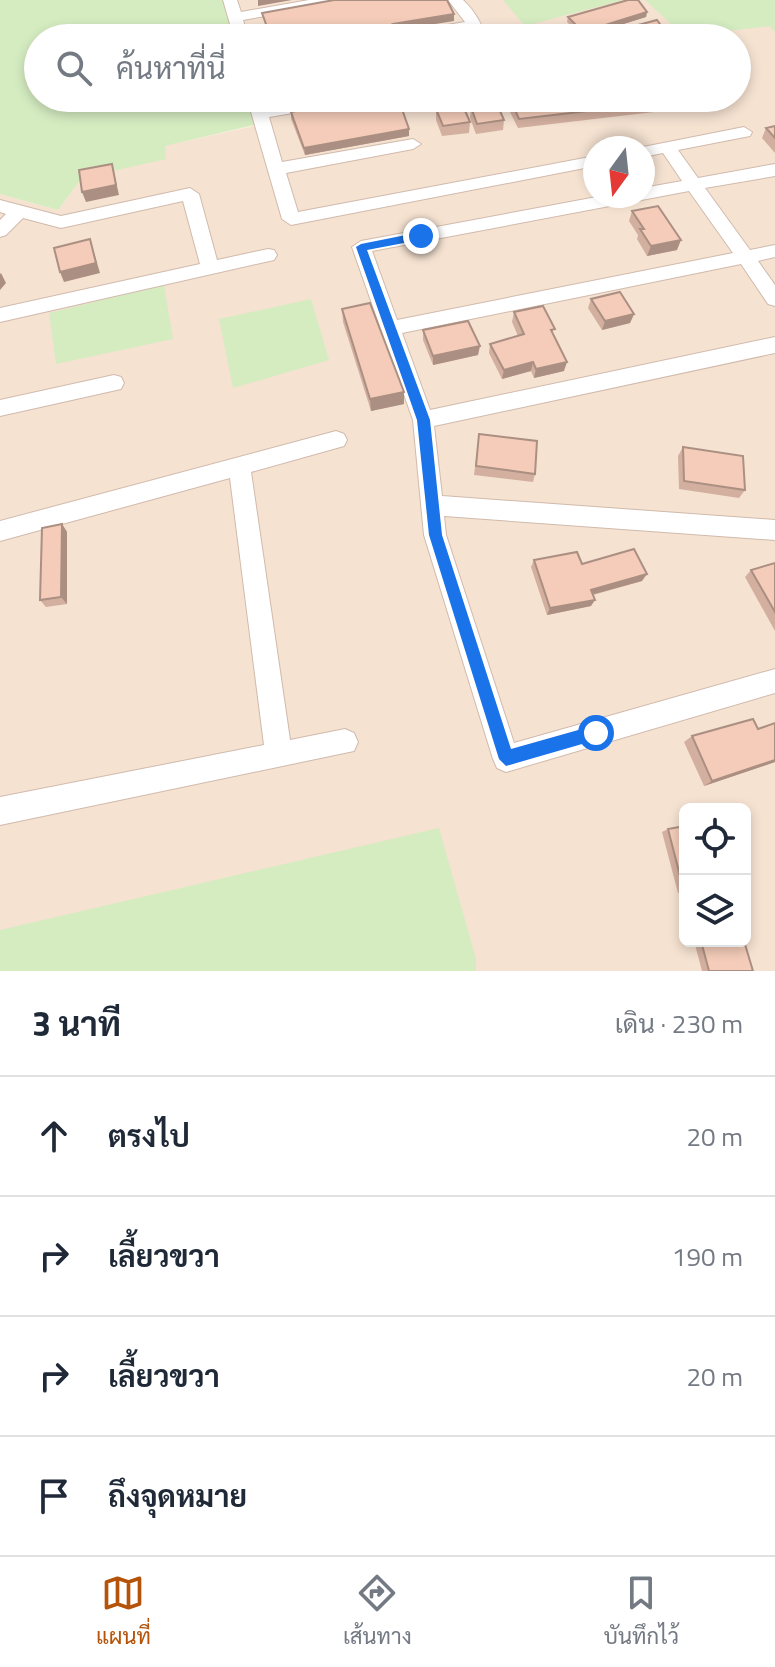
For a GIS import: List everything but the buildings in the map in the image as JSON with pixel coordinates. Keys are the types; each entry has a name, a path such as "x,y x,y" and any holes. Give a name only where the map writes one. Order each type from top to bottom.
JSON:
{"street":[{"path":"230,0 237,24"},
{"path":"235,17 334,0"},
{"path":"455,0 472,24"},
{"path":"259,112 291,219 583,163"},
{"path":"655,150 744,132"},
{"path":"275,169 413,144"},
{"path":"667,147 775,299"},
{"path":"655,192 775,170"},
{"path":"0,231 9,209 61,222 190,194 210,268"},
{"path":"583,205 361,247 423,420 435,535 506,759 775,681"},
{"path":"392,328 775,251"},
{"path":"0,315 268,255"},
{"path":"423,420 775,345"},
{"path":"0,408 114,383"},
{"path":"0,531 336,440"},
{"path":"239,467 279,755"},
{"path":"432,505 775,530"},
{"path":"0,811 345,742"}],"shaded area":[{"path":"224,0 775,0 775,971 0,971 0,194 58,210 82,178 166,158 164,146 254,126 251,112 751,112 751,24 230,24"}],"green space":[{"path":"0,0 224,0 230,24 24,24 24,112 251,112 254,125 165,146 166,159 82,178 58,210 0,194"},
{"path":"503,0 623,0 533,24 523,24"},
{"path":"645,0 775,0 775,32 770,26 751,28 751,24 671,24"},
{"path":"164,285 173,339 56,364 49,313"},
{"path":"311,299 329,360 233,388 219,319"},
{"path":"439,828 476,959 476,971 0,971 0,930"}],"route":[{"path":"421,236 361,247 423,420 435,535 506,759 596,733"}]}
